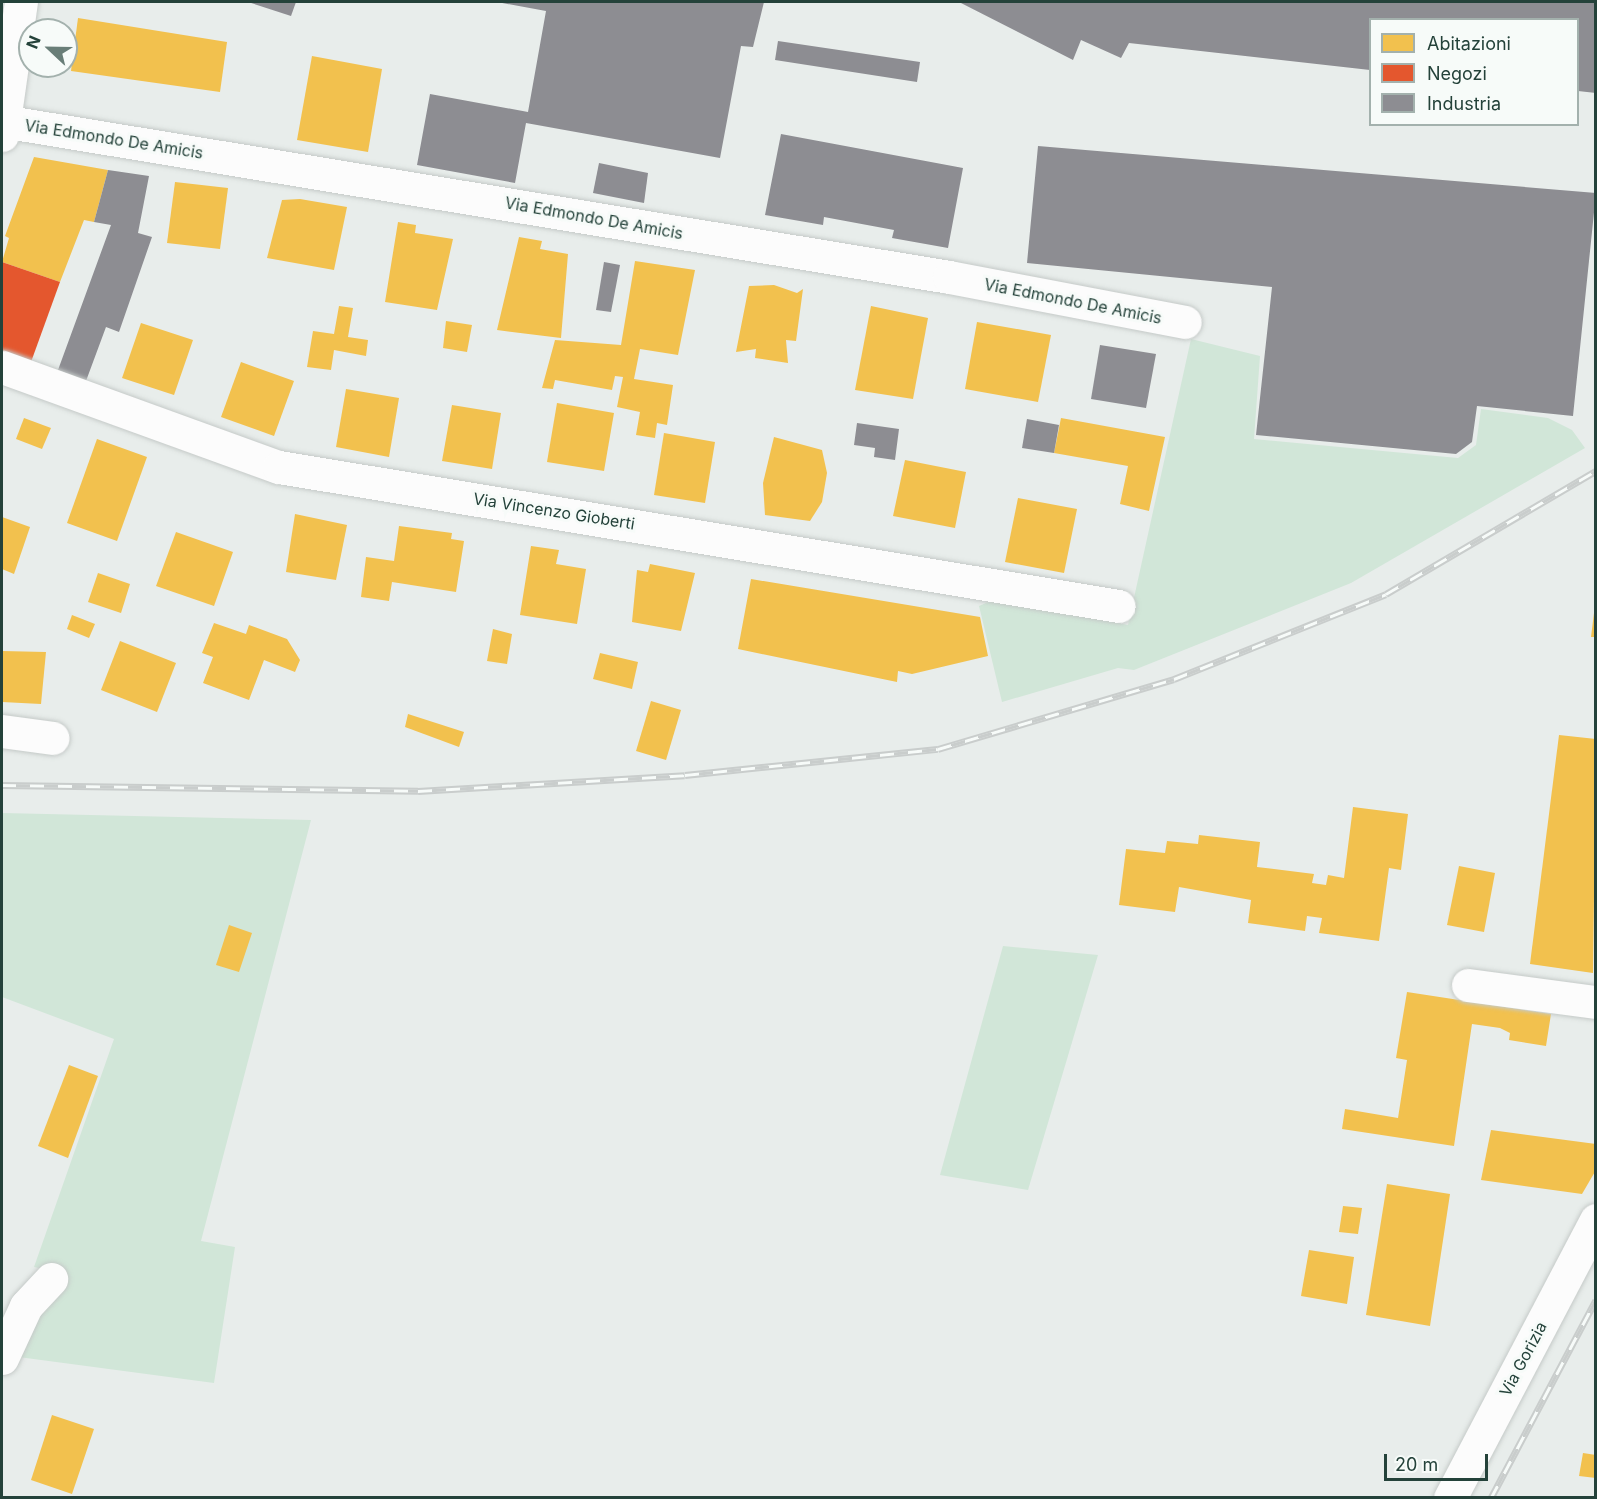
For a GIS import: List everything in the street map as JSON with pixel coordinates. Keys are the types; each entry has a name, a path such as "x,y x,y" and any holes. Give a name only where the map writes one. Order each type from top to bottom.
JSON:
{"street":[{"path":"3,126 21,2"},
{"name":"Via Edmondo De Amicis","path":"3,126 949,278 1185,322"},
{"name":"Via Vincenzo Gioberti","path":"2,367 279,467 1119,606"},
{"path":"2,731 53,738"},
{"path":"1468,985 1596,1002"},
{"name":"Via Gorizia","path":"1450,1497 1596,1220"},
{"path":"2,1358 26,1306 51,1279"}],"green space":[{"path":"1191,339 1260,356 1254,439 1458,458 1476,445 1481,409 1548,418 1572,430 1585,448 1351,583 1134,670 1118,668 1002,702 979,606 995,599 1128,625"},
{"path":"2,813 311,820 201,1241 235,1247 214,1383 11,1356 59,1272 34,1267 114,1039 2,997"},
{"path":"1003,946 1098,955 1028,1190 940,1175"}],"building: Abitazioni":[{"path":"78,18 227,42 220,92 78,72"},
{"path":"312,56 382,69 368,152 297,140"},
{"path":"34,157 108,170 94,222 84,220 60,282 2,262 9,238 5,236"},
{"path":"175,182 228,188 220,249 167,243"},
{"path":"300,199 347,207 334,270 267,258 282,200"},
{"path":"398,222 416,225 415,233 453,239 437,310 385,302"},
{"path":"519,237 542,241 540,249 568,254 561,338 497,330"},
{"path":"635,261 695,270 678,355 640,349 634,379 673,385 667,425 657,423 655,438 636,435 640,412 617,407 623,377 615,376 612,390 555,380 553,389 542,388 555,340 621,345"},
{"path":"774,285 797,293 803,289 796,341 786,340 788,363 755,358 756,349 736,352 749,286"},
{"path":"339,306 353,308 348,337 368,340 366,356 334,350 331,370 307,367 313,331 334,334"},
{"path":"871,306 928,318 913,399 855,390"},
{"path":"446,321 472,325 467,352 443,348"},
{"path":"977,322 1051,335 1038,402 965,389"},
{"path":"141,323 193,340 174,395 122,378"},
{"path":"241,362 294,381 274,436 221,417"},
{"path":"346,389 399,398 389,457 336,447"},
{"path":"557,403 614,413 604,471 547,462"},
{"path":"452,405 501,413 492,469 442,461"},
{"path":"24,418 51,428 42,449 16,439"},
{"path":"1061,418 1165,437 1149,511 1120,504 1128,466 1054,453"},
{"path":"664,433 715,442 705,503 654,495"},
{"path":"774,437 822,450 827,473 822,502 810,521 765,515 763,483"},
{"path":"97,439 147,457 117,541 67,523"},
{"path":"905,460 966,472 955,528 893,516"},
{"path":"1018,498 1077,509 1064,573 1005,562"},
{"path":"295,514 347,525 336,580 286,572"},
{"path":"2,517 30,527 14,574 2,569"},
{"path":"399,526 452,533 451,539 464,541 456,592 392,582 389,601 361,597 366,557 394,561"},
{"path":"176,532 233,552 214,606 156,586"},
{"path":"531,546 559,550 556,564 586,569 577,624 520,615"},
{"path":"650,564 695,573 681,631 632,622 637,570 648,572"},
{"path":"98,573 130,584 121,613 88,602"},
{"path":"751,579 980,617 988,656 912,674 898,671 897,682 738,649"},
{"path":"1594,613 1596,613 1596,637 1591,637"},
{"path":"72,615 95,624 89,638 67,629"},
{"path":"214,623 246,634 249,625 287,639 300,660 295,672 264,660 249,700 203,683 213,657 202,653"},
{"path":"493,629 512,634 507,664 487,661"},
{"path":"120,641 176,663 157,712 101,690"},
{"path":"2,651 46,652 41,704 2,702"},
{"path":"600,653 638,662 632,689 593,679"},
{"path":"651,701 681,710 666,760 636,751"},
{"path":"408,714 464,732 459,747 405,727"},
{"path":"1559,735 1596,739 1593,973 1530,964"},
{"path":"1353,807 1408,814 1401,870 1389,868 1379,941 1319,933 1322,918 1307,916 1305,931 1248,923 1251,900 1179,887 1175,912 1119,905 1126,849 1165,853 1167,841 1198,844 1199,835 1260,842 1257,867 1314,874 1312,883 1326,885 1328,875 1344,878"},
{"path":"1459,866 1495,873 1484,932 1447,925"},
{"path":"229,925 252,933 239,972 216,965"},
{"path":"1407,992 1551,1014 1546,1046 1509,1040 1510,1033 1500,1028 1472,1024 1454,1146 1342,1129 1345,1109 1398,1118 1407,1060 1396,1058"},
{"path":"69,1065 98,1076 68,1158 38,1146"},
{"path":"1491,1130 1596,1144 1596,1170 1582,1194 1481,1180"},
{"path":"1387,1184 1450,1194 1430,1326 1366,1315"},
{"path":"1343,1206 1362,1208 1358,1234 1339,1232"},
{"path":"1309,1250 1354,1257 1347,1304 1301,1296"},
{"path":"52,1415 94,1429 72,1494 31,1480"},
{"path":"1583,1453 1596,1455 1596,1478 1579,1476"}],"building: Negozi":[{"path":"2,262 60,282 31,362 2,351"}],"building: Industria":[{"path":"248,2 296,2 291,16"},
{"path":"497,2 764,2 753,47 741,46 720,158 526,123 515,183 417,165 430,94 528,112 546,11"},
{"path":"959,2 1596,2 1596,93 1579,91 1579,18 1369,18 1369,70 1129,43 1121,58 1081,40 1073,60"},
{"path":"778,41 920,62 917,82 775,60"},
{"path":"781,134 963,168 948,248 892,238 894,230 824,217 823,225 765,215"},
{"path":"1038,146 1596,193 1573,416 1477,406 1472,442 1456,454 1256,435 1272,287 1027,263"},
{"path":"599,163 648,173 644,203 593,193"},
{"path":"108,170 149,176 138,233 152,237 119,332 106,327 86,381 58,370 111,225 94,222"},
{"path":"604,262 620,265 611,312 596,310"},
{"path":"1100,345 1156,354 1146,408 1091,399"},
{"path":"1027,419 1059,425 1054,453 1022,448"},
{"path":"857,423 899,429 895,460 874,457 875,448 854,445"}],"railway":[{"path":"2,785 418,791 685,775 938,749 1174,679 1386,594 1596,471"},
{"path":"1491,1498 1596,1300"}]}
